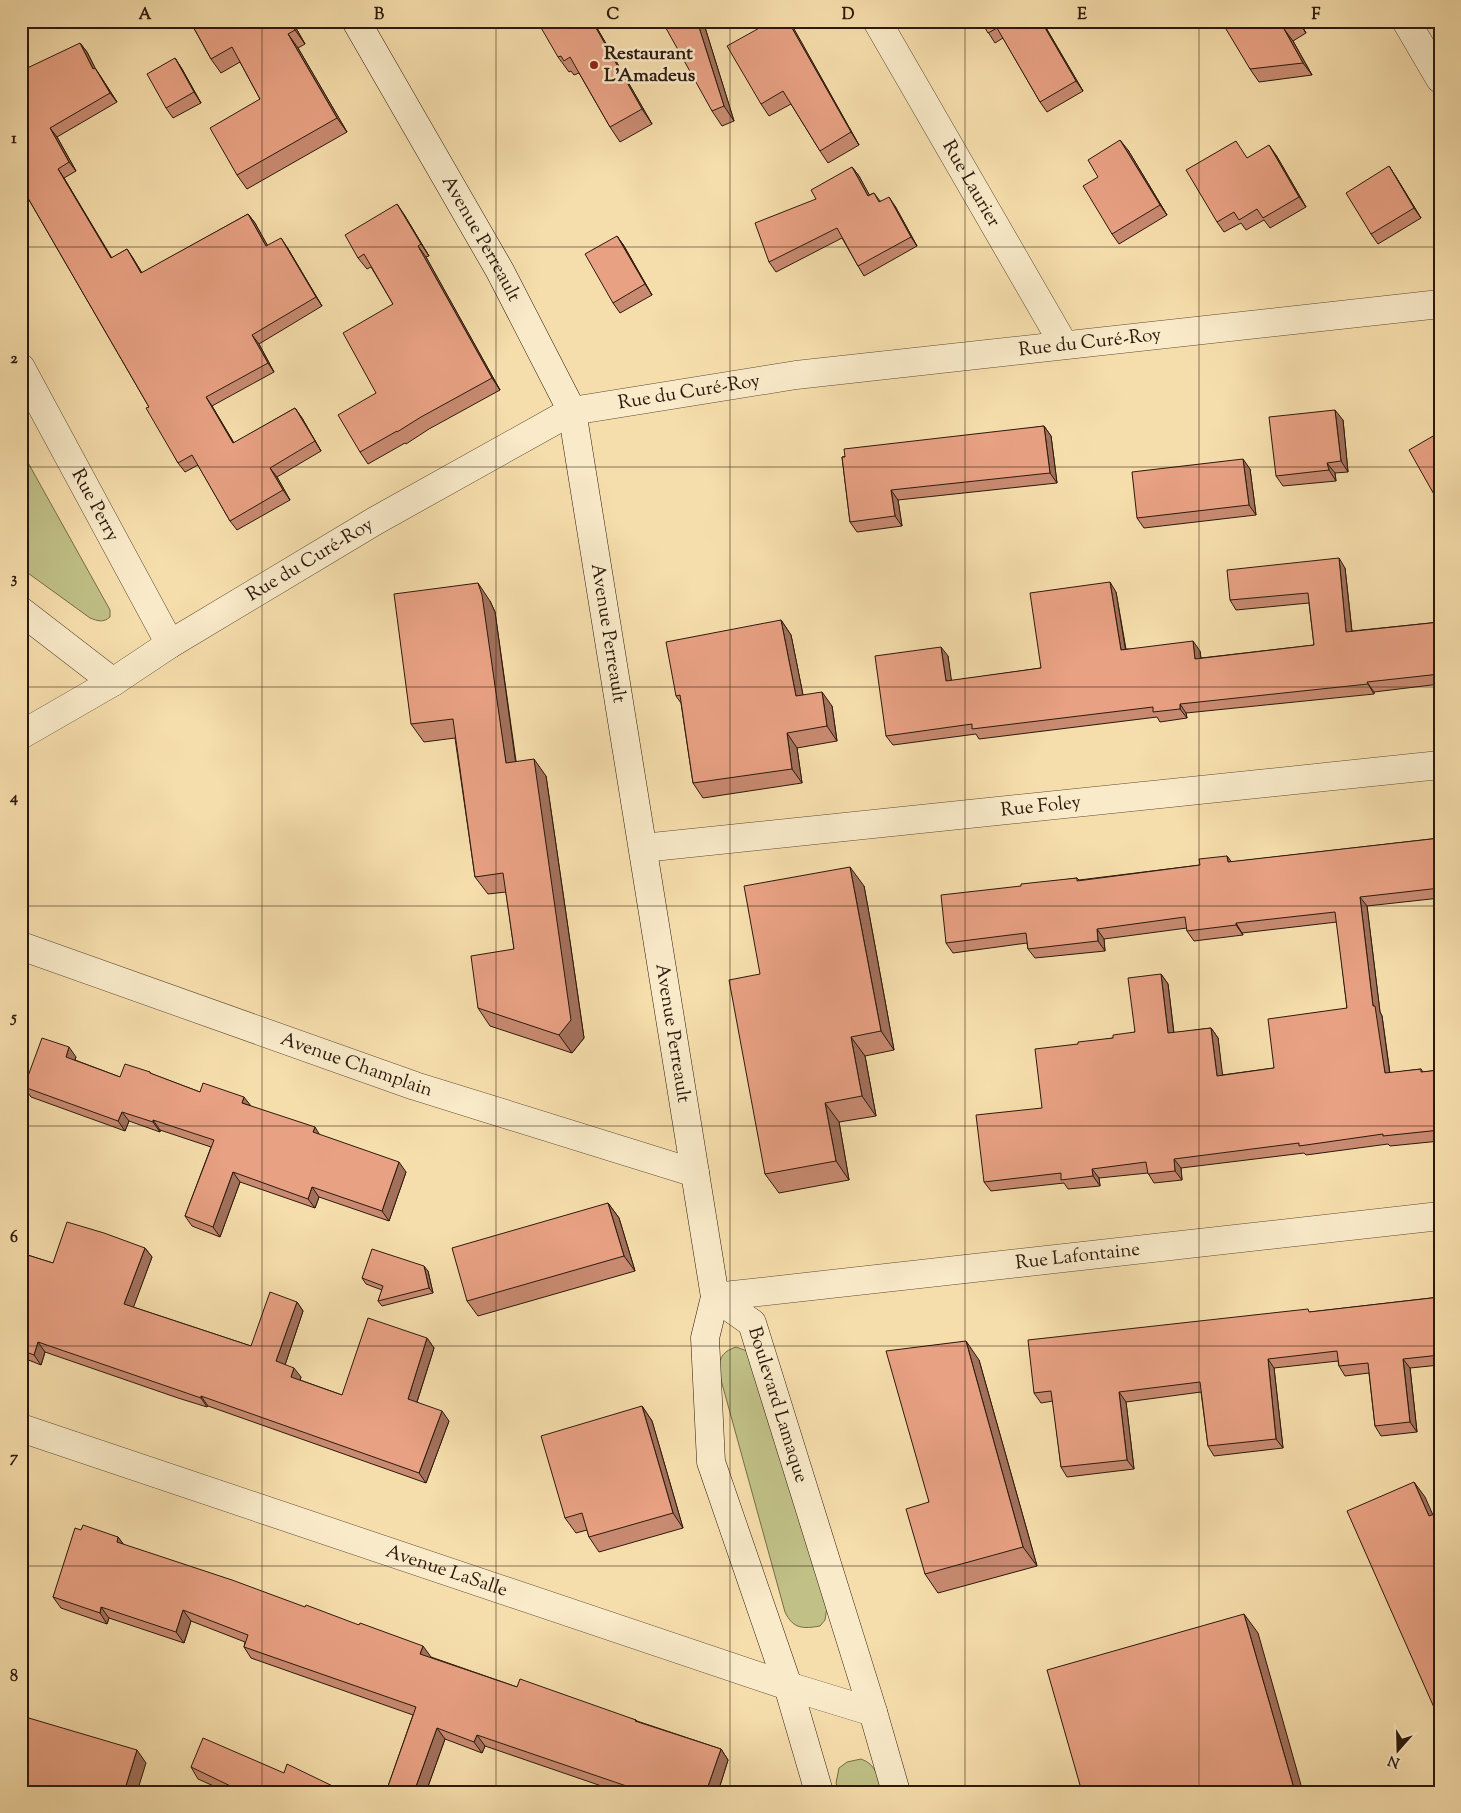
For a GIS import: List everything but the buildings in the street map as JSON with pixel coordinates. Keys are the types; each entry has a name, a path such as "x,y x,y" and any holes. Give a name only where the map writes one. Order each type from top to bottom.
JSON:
{"street":[{"name":"Avenue Perreault","path":"356,21 500,271 572,411 715,1297"},
{"name":"Rue Laurier","path":"877,21 1064,345"},
{"path":"1406,21 1440,79"},
{"name":"Rue du Curé-Roy","path":"21,735 113,682 170,644 375,521 572,411 796,375 1440,304"},
{"name":"Rue Perry","path":"21,368 170,644"},
{"path":"21,611 113,682"},
{"name":"Rue Foley","path":"643,848 1440,765"},
{"name":"Avenue Champlain","path":"21,946 415,1086 695,1173"},
{"name":"Rue Lafontaine","path":"715,1297 1440,1216"},
{"path":"715,1297 705,1338 711,1462 788,1686 819,1792"},
{"name":"Boulevard Lamaque","path":"715,1297 752,1322 896,1792"},
{"name":"Avenue LaSalle","path":"21,1428 788,1686 873,1712"}],"green space":[{"path":"21,450 110,610 110,617 103,621 90,618 21,568"},
{"path":"736,1347 750,1352 827,1607 825,1620 820,1626 804,1627 795,1625 785,1612 718,1369 723,1355 728,1350"},
{"path":"861,1759 873,1768 883,1792 839,1792 836,1783 839,1768 847,1762"}],"place":[{"name":"Restaurant L'Amadeus","path":"594,65"}]}
